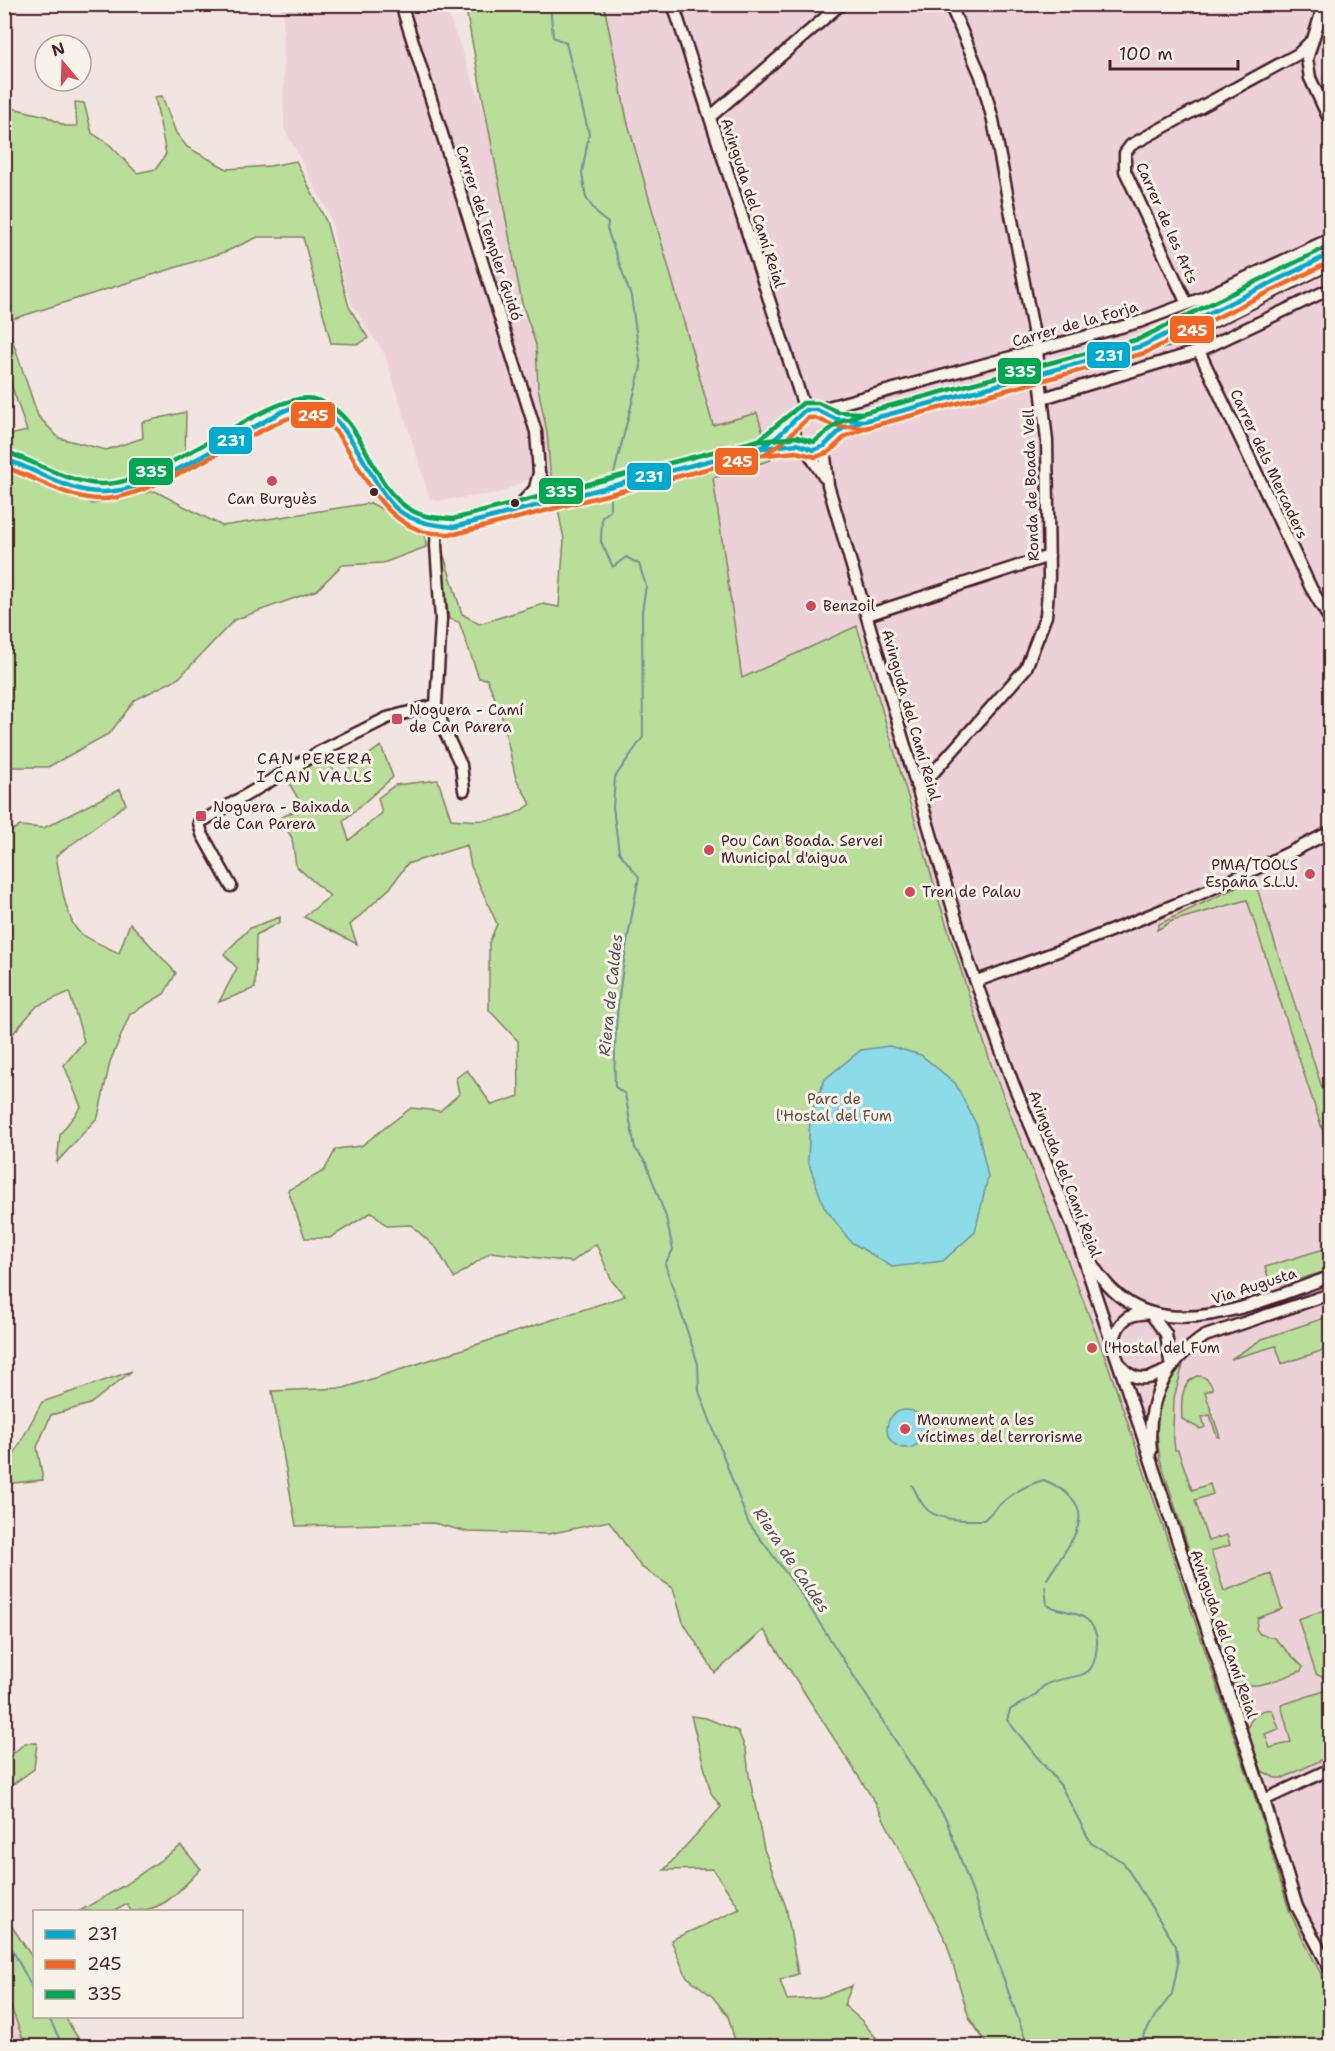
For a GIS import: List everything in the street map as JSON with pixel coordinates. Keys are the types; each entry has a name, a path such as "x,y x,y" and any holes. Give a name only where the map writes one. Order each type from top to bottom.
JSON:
{"main road":[{"path":"1142,346 1330,254"},
{"path":"4,459 88,491 117,491 161,474 284,411 310,405 334,417 375,486 390,503 413,519 437,528 454,527 573,498 762,447 801,446 814,450 842,429 864,421 1173,337 1236,311 1330,262"},
{"path":"762,447 792,423 816,412 864,421"},
{"path":"816,412 832,426 827,442"},
{"path":"792,423 792,436 801,446"}],"street":[{"name":"Carrer del Templer Guidó","path":"400,4 536,432 539,473 553,503"},
{"name":"Avinguda del Camí Reial","path":"673,4 710,117 816,412"},
{"path":"710,117 842,4"},
{"name":"Ronda de Boada Vell","path":"916,786 933,773 1026,668 1046,616 1049,556 1047,441 1037,351 993,120 981,76 950,4"},
{"path":"1324,4 1320,25 1311,41 1307,58 1310,78 1330,121"},
{"name":"Carrer de les Arts","path":"1187,304 1125,171 1125,153 1131,145 1298,54 1311,41"},
{"name":"Carrer de la Forja","path":"816,412 1140,322 1187,304 1330,239"},
{"path":"1043,398 1199,351 1330,289"},
{"name":"Carrer dels Mercaders","path":"1199,351 1311,588 1330,620"},
{"name":"Avinguda del Camí Reial","path":"827,442 828,485 976,981 1014,1086 1072,1224 1115,1359 1264,1800 1297,1907 1330,1970"},
{"name":"Avinguda del Camí Reial","path":"801,446 828,485"},
{"name":"Carrer del Templer Guidó","path":"538,507 535,502 534,489 539,473"},
{"name":"Carrer del Templer Guidó","path":"510,514 534,489"},
{"path":"437,528 441,619 436,705 445,732 461,765 464,790"},
{"path":"867,615 1049,556"},
{"path":"231,885 202,834 199,823 329,747 387,718 436,705"},
{"path":"976,981 1178,905 1258,870 1330,832"},
{"name":"Via Augusta","path":"1072,1224 1091,1263 1107,1285 1133,1305 1150,1313 1177,1317 1213,1316 1330,1277"},
{"name":"Via Augusta","path":"1153,1472 1151,1412 1158,1386 1187,1347 1204,1336 1330,1294"},
{"name":"Via Augusta","path":"1115,1359 1114,1343 1122,1323 1129,1317 1150,1313"},
{"name":"Via Augusta","path":"1150,1313 1166,1334 1171,1368"},
{"path":"1115,1359 1122,1368 1140,1378 1156,1376 1171,1368"},
{"path":"1264,1800 1330,1769"}],"shaded area":[{"path":"280,5 445,5 486,116 522,303 536,345 538,388 547,432 550,470 499,493 437,501 430,499 385,355 352,305 343,278 330,216 284,128 283,14"},
{"path":"604,5 1330,5 1330,34 1321,56 1320,70 1330,99 1330,1992 1290,1913 1257,1804 1106,1359 992,1067 943,914 858,626 742,679 713,477 771,460 713,425 627,120"},
{"path":"5,2006 29,2046 5,2046"}],"green space":[{"name":"Parc de l'Hostal del Fum","path":"465,5 604,5 627,120 713,425 757,413 771,460 713,478 742,678 857,626 943,914 992,1067 1106,1359 1257,1804 1290,1913 1330,1992 1330,2046 988,2046 969,2018 946,1941 875,1802 764,1630 715,1673 683,1622 673,1588 641,1567 609,1521 549,1534 468,1532 433,1523 296,1526 272,1391 344,1388 625,1296 612,1281 596,1244 572,1262 491,1252 454,1278 437,1249 411,1225 387,1226 372,1212 330,1238 305,1238 288,1190 324,1171 336,1149 361,1146 411,1108 440,1111 459,1094 456,1078 467,1070 492,1105 519,1096 518,1041 489,1010 489,943 497,924 471,866 467,845 407,864 390,888 350,925 357,944 304,917 330,896 296,866 292,838 280,818 303,807 286,778 324,755 338,776 381,746 393,777 343,821 349,840 382,813 378,798 395,785 438,780 451,819 493,819 513,814 531,804 516,779 501,713 487,679 479,678 459,622 449,619 441,571 444,556 462,614 479,624 543,604 559,607 564,539 550,470 547,432 538,388 536,345 522,303"},
{"path":"162,96 176,133 187,147 227,169 270,166 296,161 326,221 349,307 368,338 359,344 331,343 303,237 258,237 225,252 6,321 38,416 59,438 106,450 143,438 142,422 186,412 185,454 117,486 82,482 5,451 5,436 27,431 5,366 4,106 46,116 65,126 77,126 75,102 84,103 92,133 110,145 137,173 156,169 166,154 155,97"},
{"path":"4,469 93,504 155,491 222,526 371,503 425,534 426,547 383,563 342,565 317,590 234,620 179,678 135,700 110,733 48,767 5,767"},
{"path":"120,789 126,804 56,856 70,918 80,933 119,953 130,923 176,973 164,994 130,1014 110,1062 98,1117 57,1162 60,1134 81,1107 64,1065 84,1041 69,992 37,1006 10,1037 5,1038 5,834 20,826 44,828"},
{"path":"1254,879 1330,1112 1330,1153 1247,900 1172,921 1157,930 1159,924"},
{"path":"280,917 280,922 256,935 255,988 219,1002 237,968 224,954 250,928"},
{"path":"1330,1247 1330,1270 1280,1285 1268,1277 1265,1267"},
{"path":"1330,1316 1330,1348 1282,1364 1276,1346 1231,1359 1262,1339"},
{"path":"1183,1365 1174,1398 1175,1450 1178,1450 1192,1490 1210,1484 1213,1494 1195,1500 1208,1541 1227,1535 1230,1545 1211,1551 1224,1591 1271,1574 1282,1609 1258,1618 1256,1629 1260,1634 1274,1638 1303,1667 1301,1671 1266,1683 1248,1686 1231,1682 1160,1459 1157,1433 1160,1409 1168,1386"},
{"path":"132,1371 90,1404 51,1415 37,1447 43,1480 13,1483 5,1492 5,1453 12,1458 42,1402"},
{"path":"1197,1376 1207,1380 1213,1389 1205,1392 1220,1437 1217,1437 1210,1415 1202,1417 1205,1427 1200,1429 1182,1419 1182,1400 1185,1388 1191,1379"},
{"path":"1325,1610 1330,1626 1330,1674 1322,1677 1316,1674 1298,1619"},
{"path":"1330,1689 1330,1756 1283,1778 1275,1778 1262,1771 1247,1730 1253,1718 1260,1712 1272,1710 1279,1729 1265,1734 1270,1748 1291,1742 1281,1705"},
{"path":"691,1716 706,1718 738,1731 746,1750 764,1849 786,1907 798,1974 780,1980 787,2000 818,1998 852,1986 844,2005 862,2021 883,2046 765,2046 769,2039 757,2046 725,2046 735,2041 728,2016 712,1996 686,1976 671,1940 740,1909 713,1869 664,1870 721,1807 711,1793"},
{"path":"25,1743 37,1743 34,1769 5,1790 5,1761"},
{"path":"181,1846 201,1869 170,1899 153,1908 130,1910 127,1904 117,1910 82,1910 123,1886"},
{"path":"5,1916 33,1958 33,2018 66,2018 83,2046 29,2046 24,2042 5,1991"}],"water":[{"path":"889,1046 921,1055 955,1083 977,1126 988,1177 975,1232 943,1261 892,1267 851,1242 824,1207 808,1161 810,1116 825,1079 861,1050"},
{"path":"906,1410 919,1416 925,1429 919,1442 906,1448 893,1442 887,1429 893,1416"}],"waterway":[{"name":"Riera de Caldes","path":"550,4 553,37 566,43 589,134 582,173 586,198 599,216 608,223 607,229 631,296 641,367 612,481"},
{"name":"Riera de Caldes","path":"610,492 610,511 602,517 601,542 613,567 626,557 639,564 646,586 642,611 643,737 615,777 613,807 619,852 639,877 618,1008 615,1087 625,1094 635,1148 646,1163 666,1217 673,1250 665,1264 698,1364 699,1391 748,1522 797,1588 946,1819 1028,2046"},
{"path":"912,1485 929,1511 936,1515 960,1520 984,1520 1011,1496 1044,1480 1063,1490 1074,1501 1079,1512 1078,1524 1074,1536 1047,1579"},
{"path":"1045,1587 1047,1605 1077,1614 1090,1623 1097,1636 1095,1657 1088,1671 1082,1675 1045,1685 1034,1696 1010,1710 1007,1720 1061,1786 1091,1843 1123,1862 1176,1946 1178,1964 1172,1994 1155,2016 1138,2046"},
{"path":"4,1934 33,1989"},
{"path":"49,2018 63,2046"}],"transit line":[{"name":"335","path":"6,452 89,483 126,481 184,455 271,408 294,400 313,399 332,407 347,421 380,477 392,494 407,508 426,516 453,519 759,440 803,403 818,403 838,412 863,413 1139,339 1327,247"},
{"name":"231","path":"4,459 78,489 104,492 123,490 162,477 280,413 294,407 308,406 323,411 336,420 358,450 387,498 398,510 418,521 454,527 762,447 777,437 805,410 817,410 836,419 864,421 1142,346 1330,254"},
{"name":"245","path":"4,467 77,496 103,499 127,495 186,470 275,424 296,416 311,414 325,421 337,434 370,487 399,519 419,530 437,534 455,534 765,454 782,443 808,418 815,418 835,426 865,428 1145,353 1330,262"},
{"name":"335","path":"754,442 797,437 814,442 838,423 866,412"},
{"name":"231","path":"755,449 797,444 814,450 824,446 842,429 869,419"},
{"name":"245","path":"756,456 796,452 816,457 829,452 846,436 872,426"}],"place":[{"name":"Can Burguès","path":"272,481"},
{"name":"Benzoil","path":"811,606"},
{"name":"Noguera - Camí de Can Parera","path":"397,719"},
{"name":"Noguera - Baixada de Can Parera","path":"201,816"},
{"name":"Pou Can Boada. Servei Municipal d'aigua","path":"709,850"},
{"name":"PMA/TOOLS España S.L.U.","path":"1310,874"},
{"name":"Tren de Palau","path":"910,892"},
{"name":"l'Hostal del Fum","path":"1092,1348"},
{"name":"Monument a les víctimes del terrorisme","path":"905,1429"}],"district":[{"name":"CAN PERERA I CAN VALLS","path":"315,767"}]}
